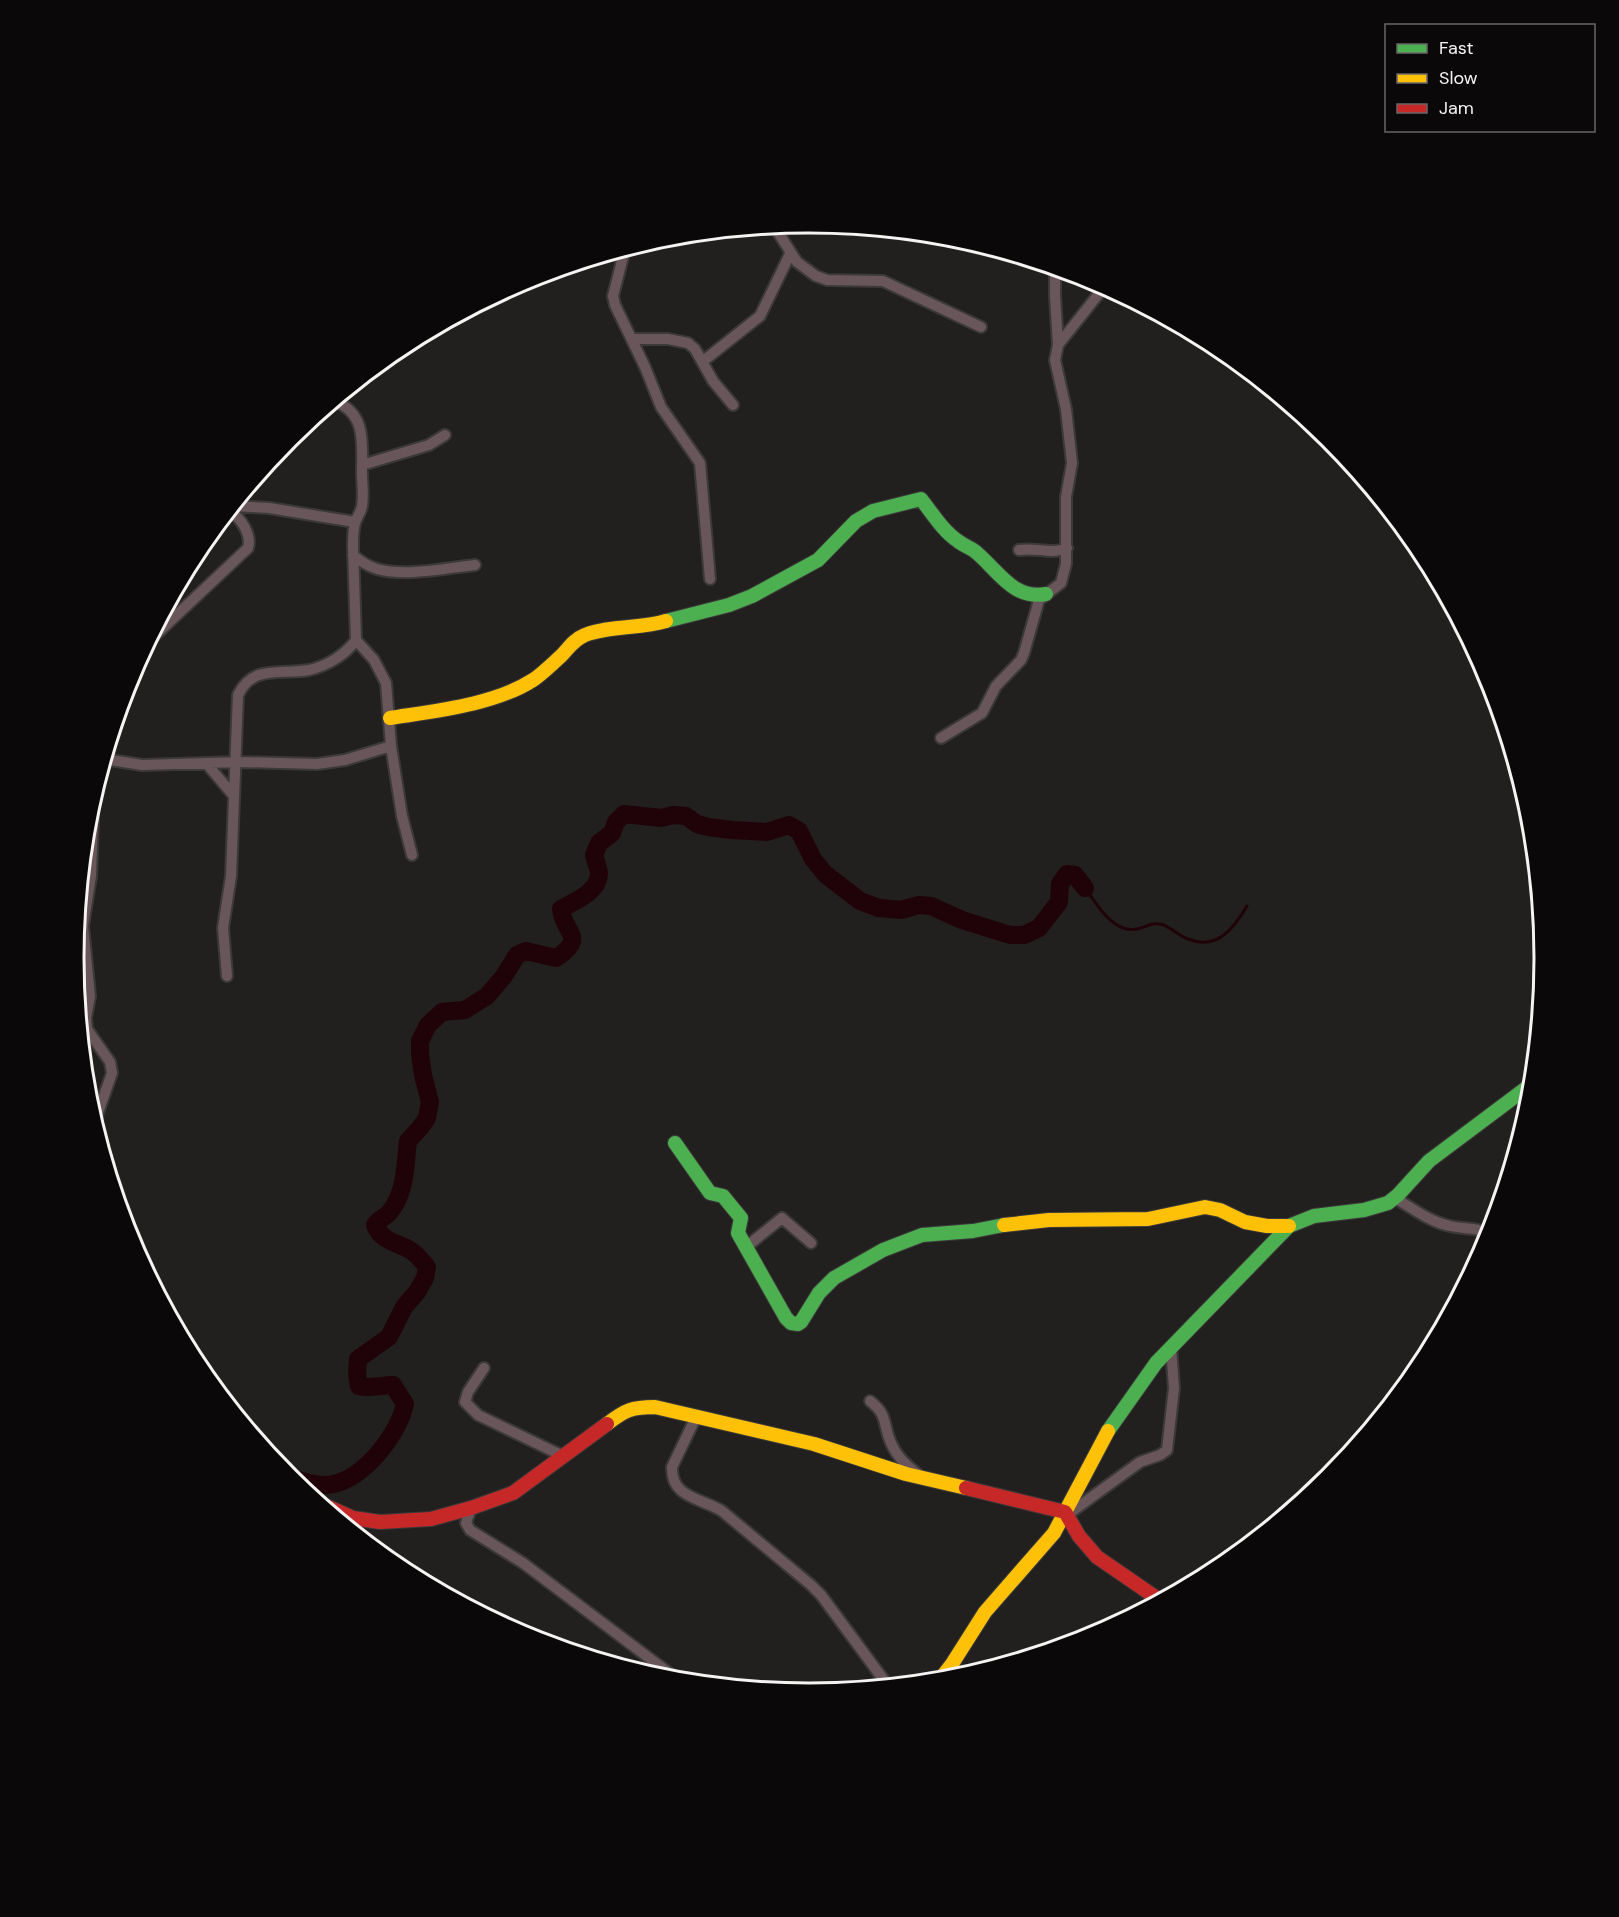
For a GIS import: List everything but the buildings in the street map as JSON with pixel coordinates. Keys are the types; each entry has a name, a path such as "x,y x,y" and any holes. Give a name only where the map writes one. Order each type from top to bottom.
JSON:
{"street":[{"path":"779,234 797,262 816,276 827,280 883,281 981,327"},
{"path":"702,362 760,316 790,254"},
{"path":"623,258 613,296 615,305 661,407 700,464 710,579"},
{"path":"941,738 982,713 996,686 1021,660 1028,643 1039,600 1057,587 1063,579 1067,548 1066,496 1072,464 1066,409 1055,360 1058,345 1055,276"},
{"path":"1058,345 1099,294"},
{"path":"632,339 669,339 688,343 695,349 713,381 733,405"},
{"path":"342,404 360,425 362,508 355,522 353,555 356,640 374,660 384,676 391,746 402,816 412,855"},
{"path":"362,465 429,445 445,435"},
{"path":"390,718 458,707 508,692 532,680 561,655 572,642 585,635 632,625 652,625 729,605 752,596 818,560 856,521 873,511 921,499 944,529 957,541 976,552 1008,584 1025,594 1035,596 1046,594"},
{"path":"243,506 269,508 355,522"},
{"path":"165,626 248,549 249,535 235,516"},
{"path":"1019,550 1035,548 1053,551 1067,548"},
{"path":"353,555 364,564 385,571 416,571 475,565"},
{"path":"226,976 223,928 231,876 238,696 244,684 255,676 321,666 343,654 356,640"},
{"path":"112,760 142,765 236,762 317,764 345,760 391,746"},
{"path":"206,763 234,796"},
{"path":"87,903 94,843"},
{"path":"85,943 90,996 87,1014"},
{"path":"88,1031 112,1067 100,1107"},
{"path":"675,1143 710,1193 723,1196 741,1218 737,1231 786,1318 791,1323 798,1324 824,1286 834,1278 883,1250 922,1235 973,1231 1049,1220 1148,1219 1211,1207 1245,1222 1267,1226 1289,1226 1314,1216 1377,1208 1395,1198 1429,1161 1523,1091"},
{"path":"1395,1198 1452,1227 1482,1230"},
{"path":"746,1247 782,1218 811,1243"},
{"path":"947,1671 978,1620 1022,1568 1047,1543 1066,1514 1110,1428 1156,1363 1289,1226"},
{"path":"1066,1514 1140,1462 1167,1450 1174,1388 1171,1347"},
{"path":"484,1368 468,1392 465,1402 468,1406 478,1415 563,1456"},
{"path":"870,1401 883,1414 886,1431 897,1455 904,1464 921,1477"},
{"path":"343,1513 353,1518 380,1522 431,1519 471,1508 513,1493 626,1410 655,1407 814,1444 884,1467 1066,1514 1079,1536 1097,1557 1155,1596"},
{"path":"696,1417 672,1467 679,1490 723,1511 811,1585 821,1595 884,1680"},
{"path":"471,1508 466,1523 470,1530 523,1563 664,1669"}],"waterway":[{"path":"307,1482 324,1485 338,1483 364,1468 386,1444 401,1417 405,1404 393,1385 359,1386 357,1374 358,1359 389,1337 404,1307 425,1278 427,1267 419,1258 410,1250 385,1238 375,1225 389,1213 399,1197 404,1179 408,1141 427,1118 430,1102 423,1075 420,1041 428,1025 442,1012 465,1010 487,996 504,976 517,955 526,951 556,958 571,945 571,935 561,909 584,896 598,881 599,874 594,855 599,843 612,833 616,822 624,814 661,818 673,815 686,816 697,824 732,830 767,832 789,825 799,831 813,859 825,874 860,901 879,908 901,910 919,905 931,906 962,920 1010,935 1024,935 1039,928 1059,902 1060,884 1067,874 1075,875 1085,888"},
{"path":"1085,888 1106,916 1120,927 1137,929 1160,924 1185,938 1198,942 1216,940 1224,935 1247,906"}],"traffic: fast":[{"path":"666,621 729,605 752,596 818,560 856,521 873,511 921,499 947,532 960,543 975,551 1008,583 1025,593 1046,594"},
{"path":"1108,1431 1156,1363 1289,1226 1314,1216 1364,1210 1388,1203 1429,1161 1523,1091"},
{"path":"675,1143 710,1193 723,1196 741,1218 738,1233 791,1323 801,1322 819,1293 834,1278 883,1250 922,1235 973,1231 1004,1225"}],"traffic: slow":[{"path":"390,718 463,706 500,696 536,678 574,642 585,635 666,621"},
{"path":"1004,1225 1049,1220 1148,1219 1205,1207 1220,1210 1245,1222 1267,1226 1289,1226"},
{"path":"607,1424 629,1410 655,1407 814,1444 906,1474 966,1488"},
{"path":"947,1671 985,1612 1054,1533 1108,1431"}],"traffic: jam":[{"path":"343,1513 353,1518 380,1522 431,1519 471,1508 513,1493 607,1424"},
{"path":"966,1488 1065,1512 1079,1536 1097,1557 1154,1596"}]}
